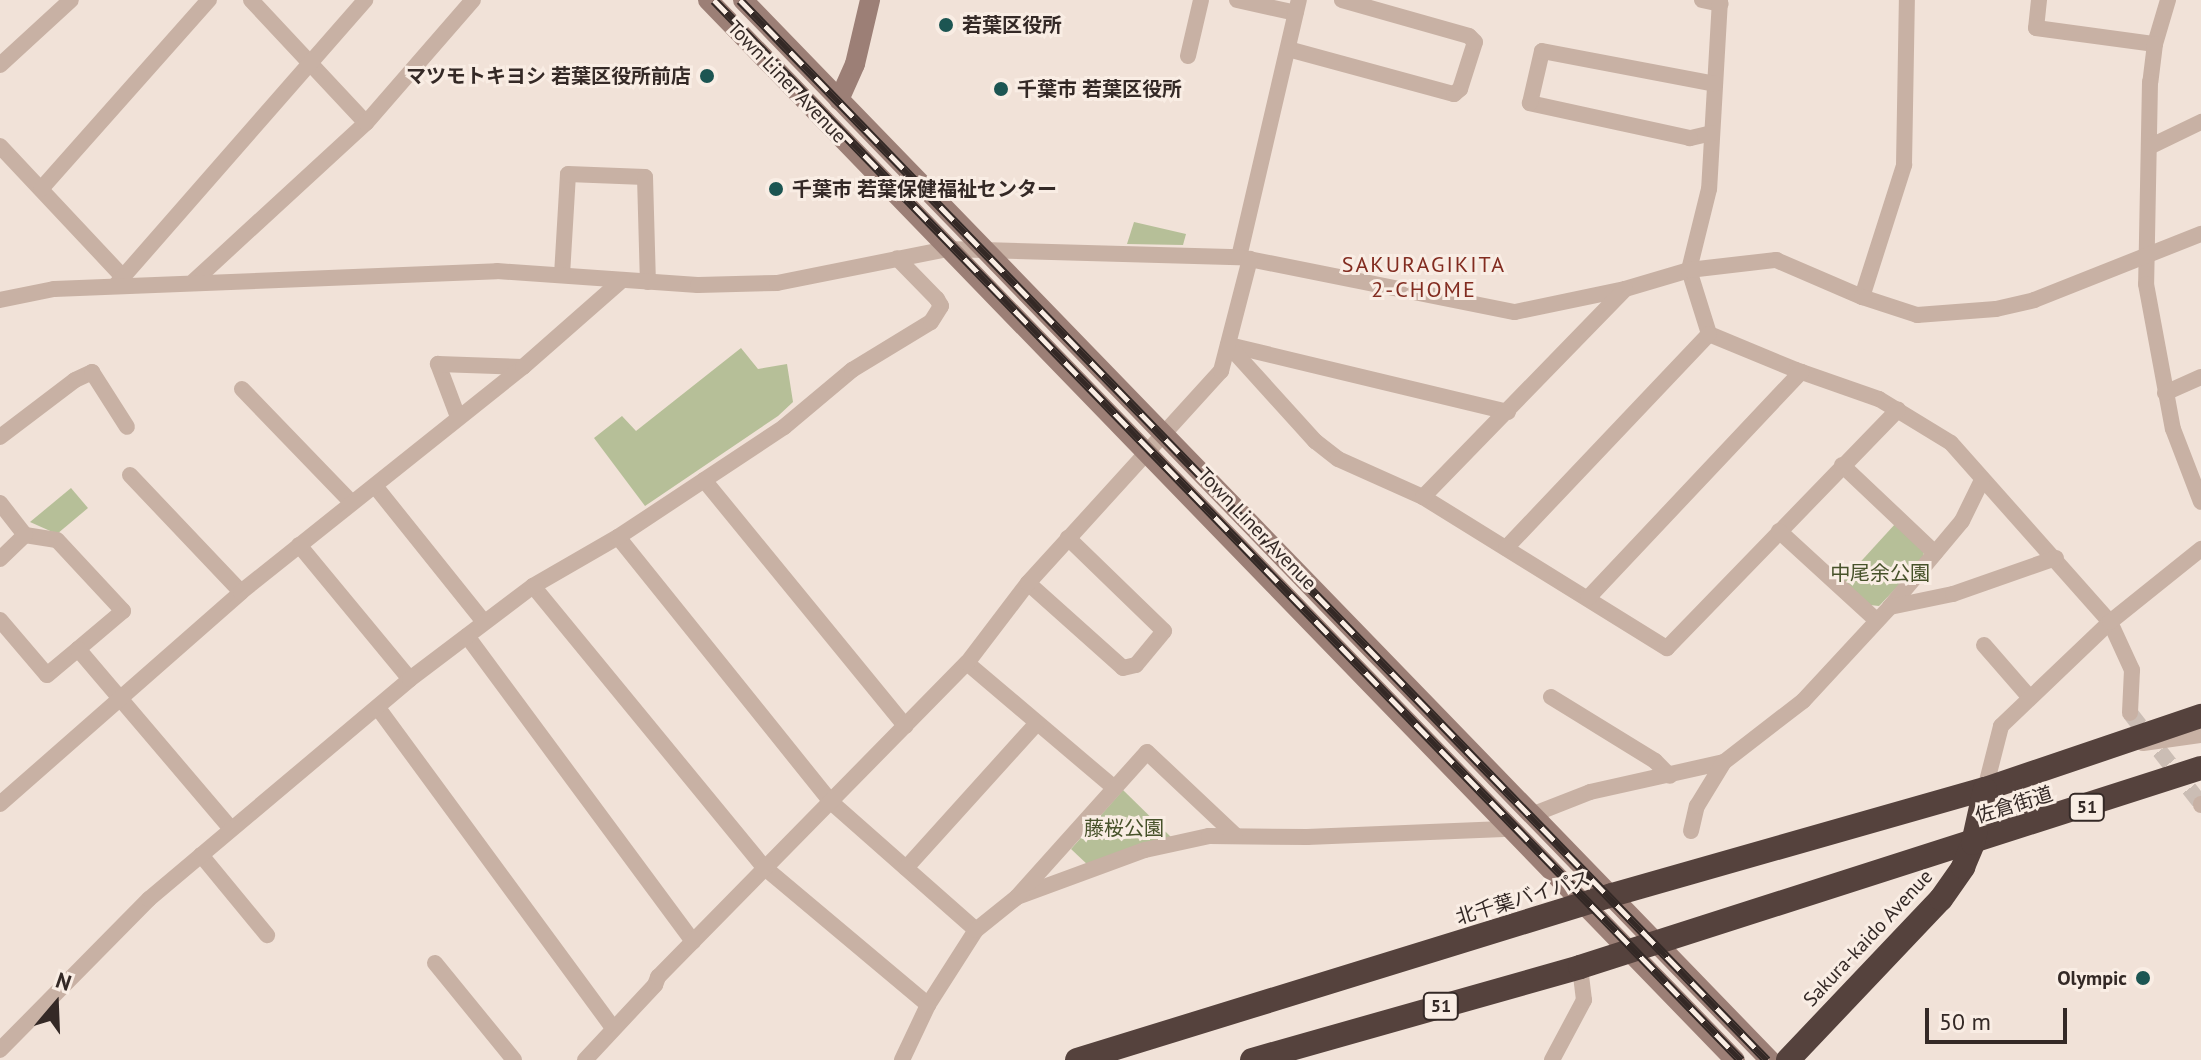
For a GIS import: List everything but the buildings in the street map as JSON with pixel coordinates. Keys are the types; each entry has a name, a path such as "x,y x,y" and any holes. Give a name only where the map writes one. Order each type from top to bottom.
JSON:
{"highway":[{"name":"佐倉街道","path":"1973,843 1985,789 2201,716"},
{"name":"佐倉街道","path":"1973,843 2201,768"},
{"name":"北千葉バイパス","path":"1077,1060 1612,895 1985,789"},
{"name":"51","path":"1252,1060 1306,1053 1973,843"},
{"name":"Sakura-kaido Avenue","path":"1788,1060 1941,899 1963,867 1973,843"}],"street":[{"path":"0,65 71,0"},
{"path":"41,189 209,0"},
{"path":"251,0 366,123"},
{"path":"119,281 365,0"},
{"path":"194,281 366,123 473,0"},
{"name":"Town Liner Avenue","path":"708,0 1735,1060"},
{"name":"Town Liner Avenue","path":"743,0 1770,1060"},
{"path":"839,100 855,64 870,0"},
{"path":"1188,56 1201,0"},
{"path":"585,1060 693,941 967,663 1028,583 1144,451 1221,371 1298,7 1237,0"},
{"path":"1288,49 1454,94 1460,89 1475,42 1469,36 1342,0"},
{"path":"1702,0 1721,2 1709,189 1689,270 1709,334"},
{"path":"1862,297 1904,165 1907,0"},
{"path":"2039,0 2036,28 2155,44"},
{"path":"2168,0 2155,44 2146,284 2173,429 2201,502"},
{"path":"1712,133 1690,138 1530,103 1542,51 1715,84"},
{"path":"2149,147 2201,122"},
{"path":"0,146 119,281"},
{"path":"562,275 568,174 645,177 648,282"},
{"path":"0,300 119,281 497,271 648,282 777,283 947,249 1245,258 1515,312 1625,289 1689,270 1776,260 1862,297 1917,315 1996,309 2034,300 2201,234"},
{"path":"0,1050 149,899 410,679 533,586 618,537 784,427 852,370 931,322 941,306 897,258"},
{"path":"0,804 241,592 523,367 622,280"},
{"path":"1423,497 1625,289"},
{"path":"1709,334 1801,372 1879,399 1951,443 2110,622 2132,670 2130,713"},
{"path":"1506,548 1709,334"},
{"path":"1228,345 1508,412"},
{"path":"1228,345 1315,441 1338,459 1423,497 1667,648 1898,410"},
{"path":"458,417 438,364 523,367"},
{"path":"0,437 75,380 92,372 127,427"},
{"path":"1588,598 1801,372"},
{"path":"2165,393 2201,377"},
{"path":"242,389 351,502"},
{"path":"1842,465 1935,553"},
{"path":"130,475 241,592"},
{"path":"704,480 905,726"},
{"path":"1691,831 1697,806 1724,762 1803,701 1890,607 1962,521 1982,480"},
{"path":"375,486 484,622"},
{"path":"0,503 25,535 57,540 123,611 47,675 0,620"},
{"path":"1779,531 1876,620"},
{"path":"0,559 25,535"},
{"path":"618,537 831,802 976,930"},
{"path":"1028,583 1123,668 1136,665 1164,631 1068,538"},
{"path":"299,545 410,679"},
{"path":"1985,789 2001,726 2110,622 2201,549"},
{"path":"1890,607 1953,594 2056,558"},
{"path":"533,586 765,868 928,1005"},
{"path":"467,636 693,941"},
{"path":"1984,645 2030,698"},
{"path":"78,649 231,829"},
{"path":"967,663 1113,787"},
{"path":"1551,697 1655,761 1670,776"},
{"path":"378,708 613,1028"},
{"path":"906,868 1037,723"},
{"path":"2113,745 2190,739 2201,735"},
{"path":"902,1060 928,1005 976,930 1016,898 1147,752 1234,834"},
{"path":"1534,814 1590,792 1724,762"},
{"path":"1016,898 1145,850 1234,834 1307,837 1510,829"},
{"path":"201,855 267,935"},
{"path":"435,963 514,1060"},
{"path":"1552,1060 1584,1000 1580,967"}],"green space":[{"path":"1134,222 1186,234 1183,245 1127,244"},
{"path":"741,348 758,369 787,364 793,402 778,416 645,506 594,438 622,416 636,431"},
{"path":"71,488 88,508 57,534 30,522"},
{"name":"中尾余公園","path":"1896,523 1924,551 1923,560 1879,606 1870,605 1843,581"},
{"name":"藤桜公園","path":"1123,790 1173,839 1090,867 1071,849"}],"tunnel":[{"path":"2130,713 2201,804"}],"railway":[{"path":"714,0 1741,1060"},
{"path":"740,0 1767,1060"}],"place":[{"name":"若葉区役所","path":"946,25"},
{"name":"マツモトキヨシ 若葉区役所前店","path":"707,76"},
{"name":"千葉市 若葉区役所","path":"1001,89"},
{"name":"千葉市 若葉保健福祉センター","path":"776,189"},
{"name":"Olympic","path":"2143,978"}],"district":[{"name":"SAKURAGIKITA 2-CHOME","path":"1424,276"}]}
